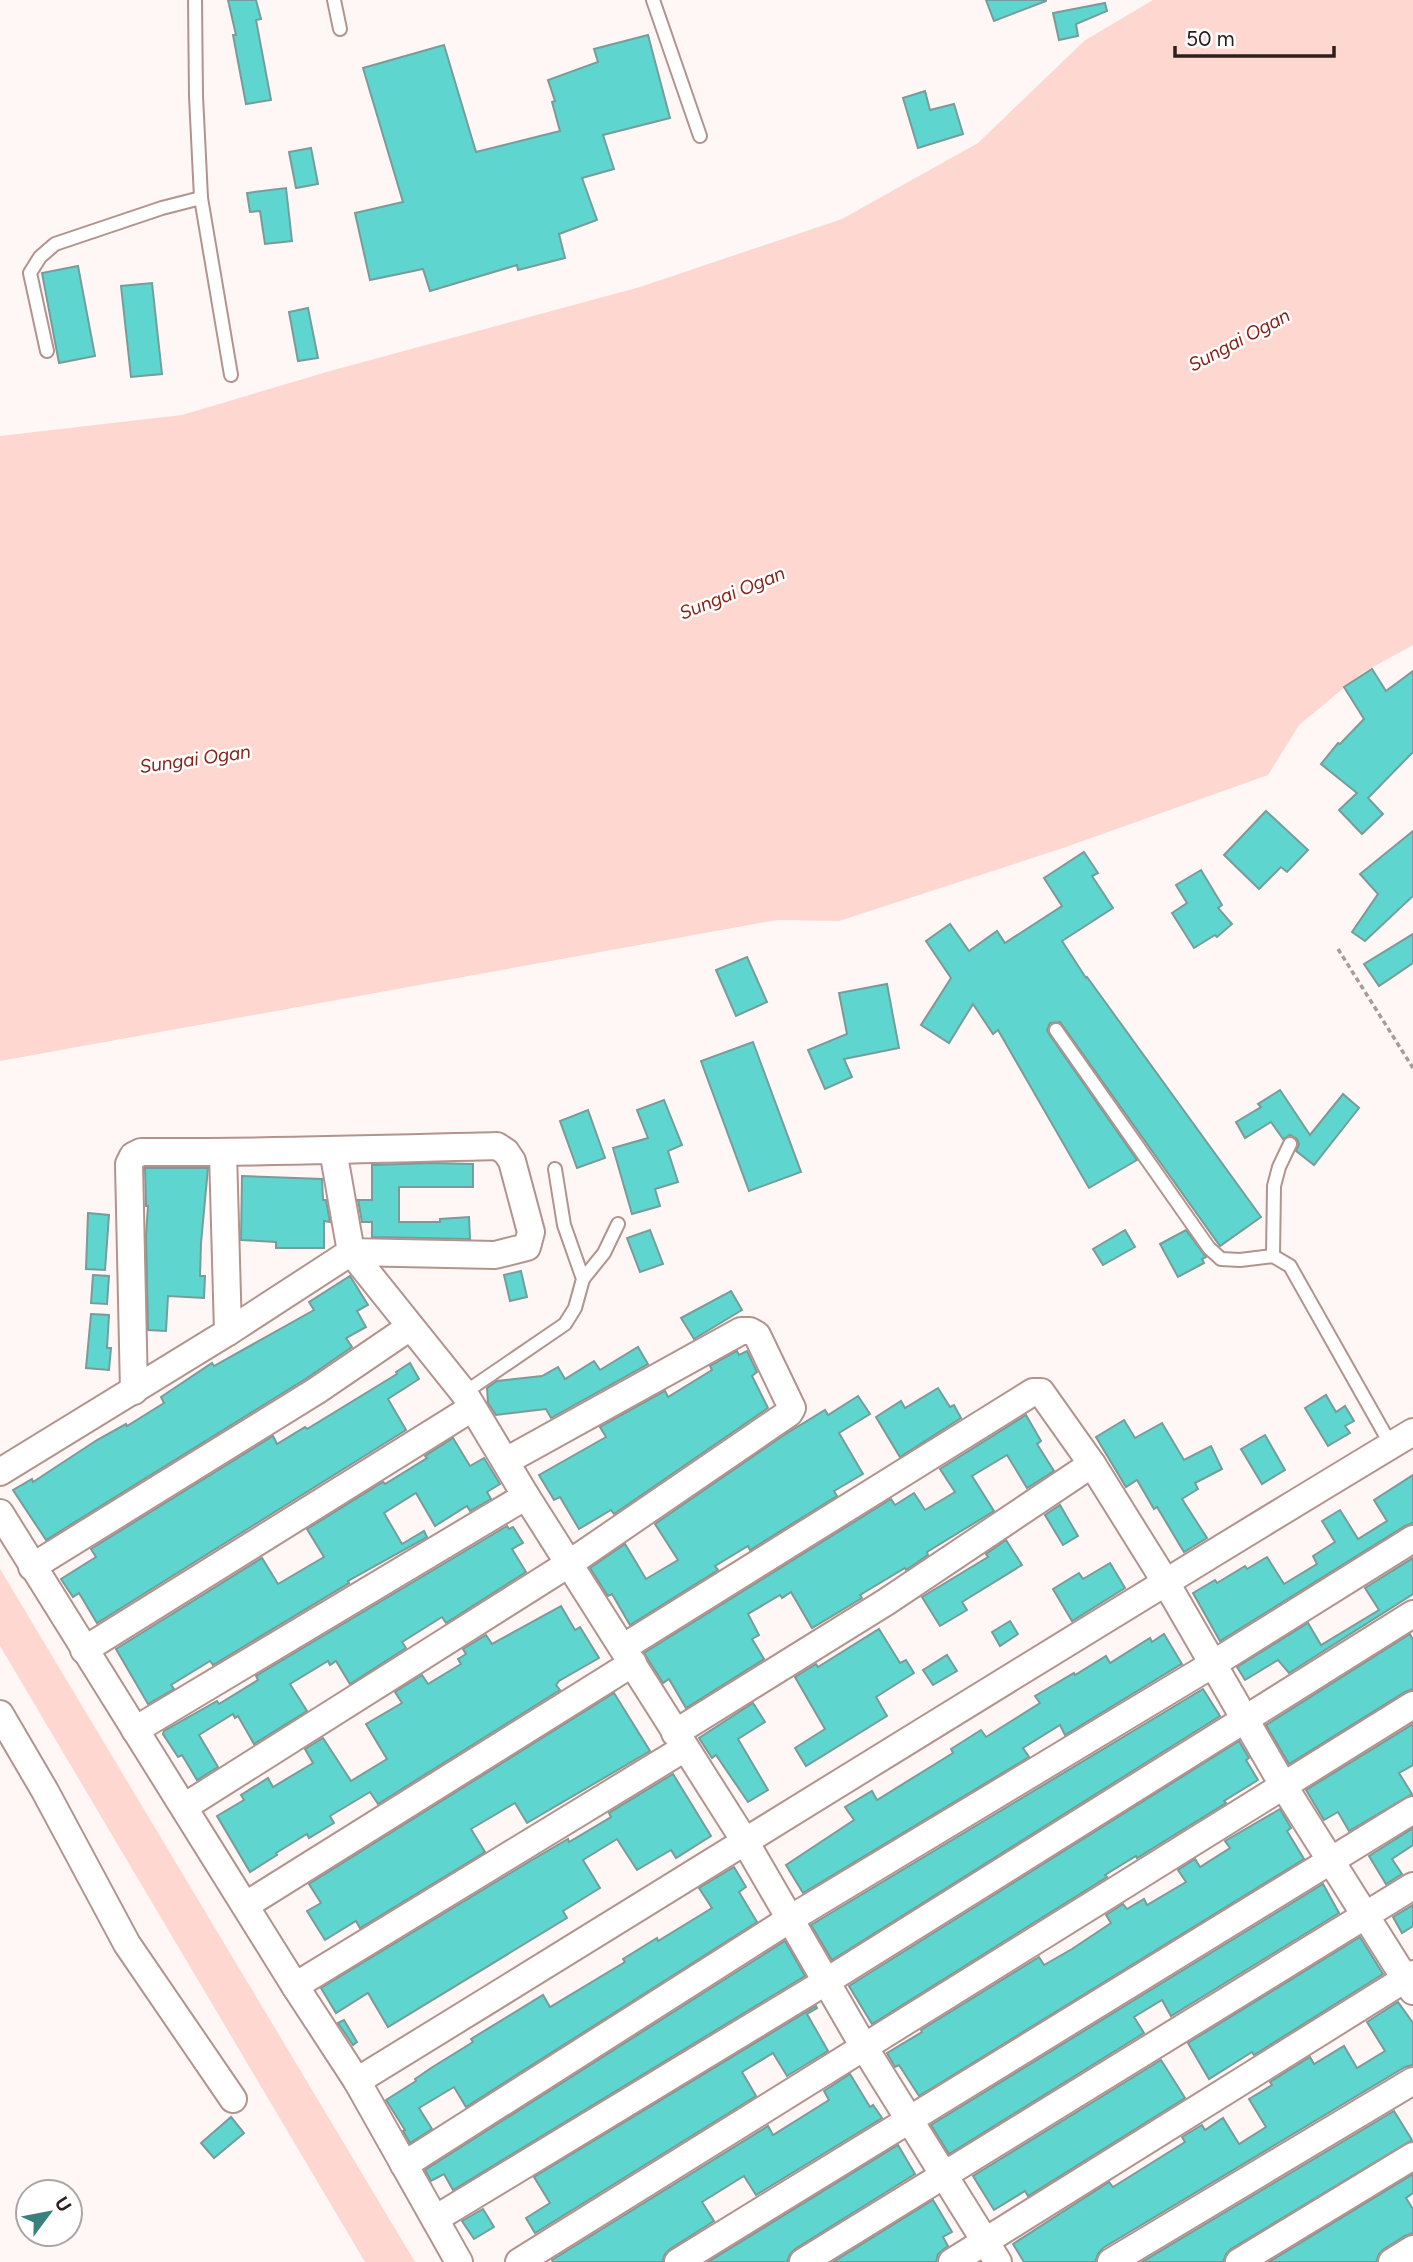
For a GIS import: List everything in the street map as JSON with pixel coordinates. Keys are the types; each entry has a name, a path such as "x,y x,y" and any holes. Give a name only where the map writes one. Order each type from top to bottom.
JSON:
{"street":[{"path":"0,1472 134,1391 351,1252 495,1255 527,1247 531,1232 512,1161 497,1146 223,1153 141,1152 133,1156 129,1164 134,1391"},
{"path":"333,1150 351,1252 468,1400 746,1843 864,2047 992,2251"},
{"path":"223,1153 228,1332"},
{"path":"32,1567 316,1391 410,1327"},
{"path":"184,1807 570,1563 789,1413 792,1408 757,1335 750,1331 741,1331 506,1461"},
{"path":"246,1905 1033,1392 1041,1392 1092,1464 1283,1785 1410,1981 992,2251 952,2262"},
{"path":"85,1650 468,1400"},
{"path":"357,2081 746,1843 1164,1581 1402,1438"},
{"path":"295,1986 680,1740 1092,1464"},
{"path":"135,1730 526,1496"},
{"path":"0,1513 357,2081 459,2262"},
{"path":"404,2165 790,1920 1213,1664 1413,1539"},
{"path":"435,2219 827,1981 1413,1614"},
{"path":"519,2262 1413,1705"},
{"path":"0,1714 45,1791 127,1944 233,2099"},
{"path":"678,2262 1413,1810"},
{"path":"803,2262 1413,1886"},
{"path":"1111,2262 1413,2081"},
{"path":"1239,2262 1413,2156"},
{"path":"1392,2262 1413,2249"}],"lane":[{"path":"195,0 201,198 231,375"},
{"path":"334,0 341,29"},
{"path":"653,0 700,135"},
{"path":"47,352 30,273 40,257 55,244 162,208 201,198"},
{"path":"1056,1030 1209,1248 1221,1259 1273,1256 1290,1266 1402,1438"},
{"path":"1273,1256 1273,1186 1290,1144"},
{"path":"555,1169 564,1225 583,1279"},
{"path":"468,1400 565,1324 575,1308 583,1279 604,1253 618,1224"}],"path":[{"path":"1338,949 1413,1068"}],"water":[{"name":"Sungai Ogan","path":"1153,0 1413,0 1413,645 1362,673 1299,725 1268,775 1063,848 839,921 777,920 0,1061 0,436 182,415 330,371 640,287 842,219 978,143 1084,41"},
{"path":"0,1569 415,2262 365,2262 0,1646"}],"building":[{"path":"228,0 256,0 261,19 256,20 271,100 246,104"},
{"path":"986,0 1046,0 1046,1 994,21"},
{"path":"1105,3 1107,11 1076,24 1078,36 1059,40 1053,13"},
{"path":"648,35 670,118 603,135 614,169 582,178 597,220 559,234 565,258 518,270 517,265 430,291 423,269 370,280 355,213 403,202 363,68 444,45 476,152 560,131 548,80 598,62 594,49"},
{"path":"925,91 930,110 954,104 963,134 918,148 903,98"},
{"path":"311,148 318,184 296,188 289,152"},
{"path":"286,188 292,241 265,244 260,211 250,212 247,193"},
{"path":"78,266 95,356 59,363 42,273"},
{"path":"152,283 162,374 131,377 121,286"},
{"path":"308,308 318,358 298,361 289,312"},
{"path":"1372,669 1386,691 1413,671 1413,752 1368,798 1383,814 1362,834 1339,810 1357,793 1321,764 1338,743 1364,719 1344,687"},
{"path":"1266,811 1308,850 1287,872 1281,867 1259,889 1224,855"},
{"path":"1413,831 1413,896 1365,941 1352,932 1378,894 1360,874"},
{"path":"1084,852 1098,873 1092,876 1113,908 1062,941 1086,978 1261,1217 1220,1246 1060,1022 1050,1023 1047,1030 1049,1034 1137,1160 1089,1188 998,1030 993,1034 973,1004 949,1043 921,1025 951,978 926,941 950,924 969,951 997,931 1005,943 1062,906 1044,878"},
{"path":"1201,870 1222,905 1218,908 1232,924 1217,937 1215,935 1194,948 1172,913 1187,903 1176,885"},
{"path":"1413,934 1413,963 1379,986 1364,964"},
{"path":"747,957 767,1002 736,1016 716,970"},
{"path":"887,984 899,1048 844,1059 852,1077 825,1089 808,1050 847,1034 839,993"},
{"path":"753,1042 801,1172 749,1191 701,1061"},
{"path":"1280,1090 1310,1135 1343,1094 1359,1108 1314,1165 1296,1151 1299,1144 1297,1139 1290,1135 1283,1139 1271,1122 1245,1138 1236,1122 1261,1107 1258,1104"},
{"path":"664,1100 682,1145 668,1151 678,1182 655,1189 660,1206 632,1214 613,1148 648,1138 637,1110"},
{"path":"588,1110 605,1158 577,1168 560,1121"},
{"path":"473,1164 473,1187 399,1187 399,1222 440,1222 440,1219 469,1217 470,1239 372,1237 372,1222 362,1222 358,1200 372,1200 372,1165"},
{"path":"145,1168 208,1168 201,1243 200,1276 205,1276 204,1298 168,1296 166,1331 148,1330 148,1206"},
{"path":"242,1176 322,1179 323,1200 326,1200 330,1222 324,1221 324,1248 276,1248 276,1242 241,1240"},
{"path":"88,1213 109,1215 105,1270 86,1269"},
{"path":"650,1230 663,1264 640,1272 627,1238"},
{"path":"1125,1230 1135,1247 1103,1265 1093,1249"},
{"path":"1186,1230 1206,1257 1202,1259 1204,1263 1178,1277 1160,1244"},
{"path":"521,1271 527,1297 510,1301 504,1275"},
{"path":"93,1275 109,1276 107,1304 91,1303"},
{"path":"350,1276 368,1305 357,1311 366,1327 346,1338 352,1347 307,1378 46,1540 13,1490 32,1479 33,1482 97,1440 126,1424 127,1426 164,1403 161,1397 212,1363 214,1366 314,1310 309,1302"},
{"path":"731,1291 742,1310 694,1339 681,1318"},
{"path":"91,1314 109,1315 109,1370 86,1368"},
{"path":"638,1347 648,1364 551,1418 546,1409 496,1415 488,1403 487,1388 497,1381 542,1376 558,1367 565,1379 594,1361 600,1370"},
{"path":"737,1351 739,1355 747,1351 757,1372 752,1376 768,1408 614,1514 611,1510 579,1529 560,1497 554,1500 539,1475 606,1437 600,1427 665,1391 668,1397 712,1370 710,1366"},
{"path":"410,1363 419,1379 388,1399 406,1430 97,1623 79,1593 73,1597 61,1579 96,1557 91,1549 273,1436 277,1444 305,1427 307,1429 397,1374 396,1372"},
{"path":"938,1388 950,1407 954,1405 961,1418 900,1457 876,1417 901,1401 905,1408"},
{"path":"1326,1395 1336,1412 1345,1406 1354,1421 1345,1426 1350,1433 1328,1446 1305,1408"},
{"path":"858,1396 870,1414 839,1433 863,1474 834,1491 837,1496 750,1550 748,1546 715,1566 718,1570 630,1625 612,1594 608,1596 590,1568 625,1544 646,1579 678,1560 655,1524 784,1435 825,1410 828,1415"},
{"path":"1026,1415 1041,1441 1037,1444 1054,1471 1027,1488 1007,1455 972,1476 994,1511 927,1552 928,1555 906,1570 905,1568 860,1595 862,1598 812,1628 791,1592 782,1598 780,1595 748,1614 759,1635 752,1639 764,1659 686,1708 669,1679 663,1683 644,1653 891,1499 895,1505 914,1493 925,1510 955,1492 940,1469"},
{"path":"1124,1420 1135,1438 1162,1423 1184,1460 1211,1446 1222,1469 1195,1483 1198,1489 1182,1499 1207,1538 1184,1552 1137,1480 1126,1487 1096,1437"},
{"path":"1265,1435 1285,1470 1262,1484 1241,1449"},
{"path":"453,1438 470,1466 484,1458 500,1484 487,1492 491,1499 470,1511 467,1506 435,1526 416,1493 384,1513 402,1544 424,1531 427,1537 348,1581 349,1583 213,1665 210,1661 171,1685 174,1689 148,1704 116,1649 262,1558 278,1584 324,1557 307,1529 427,1458 425,1456"},
{"path":"1413,1475 1413,1523 1220,1641 1193,1593 1267,1557 1284,1584 1317,1564 1313,1556 1335,1542 1322,1521 1340,1510 1358,1539 1387,1521 1374,1500"},
{"path":"1060,1505 1078,1536 1063,1545 1045,1515"},
{"path":"507,1526 509,1529 513,1527 523,1543 512,1549 526,1572 446,1623 442,1617 402,1642 406,1648 350,1684 336,1661 330,1665 328,1661 290,1684 307,1711 254,1744 238,1716 235,1718 233,1714 199,1735 218,1767 197,1780 182,1755 178,1757 163,1734 164,1731 217,1701 219,1704 258,1680 256,1676"},
{"path":"1006,1540 1022,1565 962,1602 967,1610 940,1626 922,1597 988,1557 986,1554"},
{"path":"1413,1558 1413,1594 1289,1673 1278,1660 1245,1680 1237,1667 1308,1623 1321,1645 1379,1610 1365,1588"},
{"path":"1110,1563 1125,1588 1072,1621 1053,1589 1079,1573 1083,1579"},
{"path":"561,1606 575,1630 580,1627 599,1658 559,1681 556,1685 560,1690 378,1804 370,1792 330,1816 334,1823 309,1838 307,1834 250,1872 217,1816 244,1800 241,1795 268,1778 273,1787 313,1763 305,1749 323,1738 351,1781 387,1759 366,1724 402,1703 395,1692 422,1675 428,1684 461,1664 458,1659 466,1654 463,1649 486,1635 492,1644"},
{"path":"1010,1621 1018,1634 1000,1646 992,1632"},
{"path":"879,1629 900,1663 906,1660 914,1673 876,1697 887,1716 806,1766 795,1748 825,1729 795,1677 816,1664 818,1667"},
{"path":"1164,1634 1182,1664 1065,1735 1060,1725 1023,1748 1029,1757 803,1893 786,1865 854,1820 845,1807 872,1791 877,1800 953,1753 951,1749 981,1730 986,1737 1040,1703 1035,1696 1074,1673 1075,1675 1106,1656 1110,1663 1150,1638 1152,1642"},
{"path":"1410,1634 1413,1640 1413,1689 1289,1764 1266,1725"},
{"path":"947,1655 957,1671 933,1685 923,1670"},
{"path":"1203,1689 1220,1716 832,1960 811,1925"},
{"path":"614,1693 650,1751 527,1823 515,1803 471,1829 485,1852 360,1928 356,1921 325,1940 307,1911 321,1903 309,1884"},
{"path":"753,1703 765,1722 738,1739 768,1790 748,1802 716,1755 712,1758 699,1738"},
{"path":"1413,1724 1413,1765 1399,1773 1412,1794 1349,1831 1338,1812 1324,1820 1306,1790"},
{"path":"1239,1741 1258,1780 1224,1801 1226,1803 1105,1875 1107,1877 872,2024 849,1986"},
{"path":"673,1774 711,1836 676,1858 671,1850 637,1870 617,1839 583,1860 600,1888 563,1911 567,1918 388,2027 368,1993 336,2013 321,1988 532,1860 611,1817 609,1813"},
{"path":"1280,1809 1291,1828 1287,1831 1304,1859 919,2096 899,2065 895,2067 887,2053 922,2032 921,2030 1039,1957 1044,1965 1072,1949 1111,1923 1106,1915 1123,1904 1127,1909 1144,1899 1147,1905 1186,1882 1178,1870 1195,1859 1200,1867 1230,1848 1225,1841"},
{"path":"1413,1828 1413,1845 1392,1859 1402,1874 1386,1884 1369,1856"},
{"path":"734,1867 746,1887 739,1892 757,1922 466,2107 454,2087 419,2108 432,2129 410,2143 386,2100 473,2042 471,2039 543,1995 550,2007 625,1962 623,1959 657,1938 658,1941 712,1908 699,1888"},
{"path":"1323,1884 1339,1913 1171,2016 1162,2000 1134,2017 1144,2033 949,2154 931,2125"},
{"path":"1413,1905 1413,1926 1402,1933 1393,1917"},
{"path":"1360,1937 1383,1974 1254,2055 1252,2052 1209,2079 1188,2043"},
{"path":"785,1941 805,1976 453,2190 444,2174 431,2181 425,2170"},
{"path":"1398,2002 1413,2023 1413,2065 1405,2067 1103,2248 1095,2262 1024,2262 1013,2244 1109,2182 1113,2187 1185,2142 1182,2137 1202,2125 1205,2130 1223,2118 1239,2144 1266,2127 1249,2099 1310,2057 1314,2064 1344,2046 1357,2068 1385,2051 1367,2022"},
{"path":"816,2006 817,2008 807,2014 828,2051 787,2076 773,2053 742,2072 756,2096 535,2233 526,2218 550,2203 534,2177"},
{"path":"344,2020 357,2042 353,2045 338,2023"},
{"path":"1161,2060 1185,2098 1028,2196 1025,2191 994,2210 973,2176"},
{"path":"850,2074 870,2107 873,2105 882,2118 756,2195 744,2176 702,2202 714,2221 670,2249 662,2262 553,2262 552,2260 768,2126 773,2135 829,2100 824,2091"},
{"path":"1394,2111 1412,2140 1231,2249 1223,2262 1142,2262"},
{"path":"231,2117 244,2133 214,2158 201,2143"},
{"path":"898,2145 915,2174 795,2249 787,2262 708,2262"},
{"path":"1413,2174 1413,2193 1406,2198 1413,2209 1413,2233 1384,2249 1376,2262 1269,2262"},
{"path":"933,2200 952,2232 943,2237 948,2246 938,2254 936,2262 833,2262"},
{"path":"483,2209 494,2227 474,2239 462,2221"}]}
